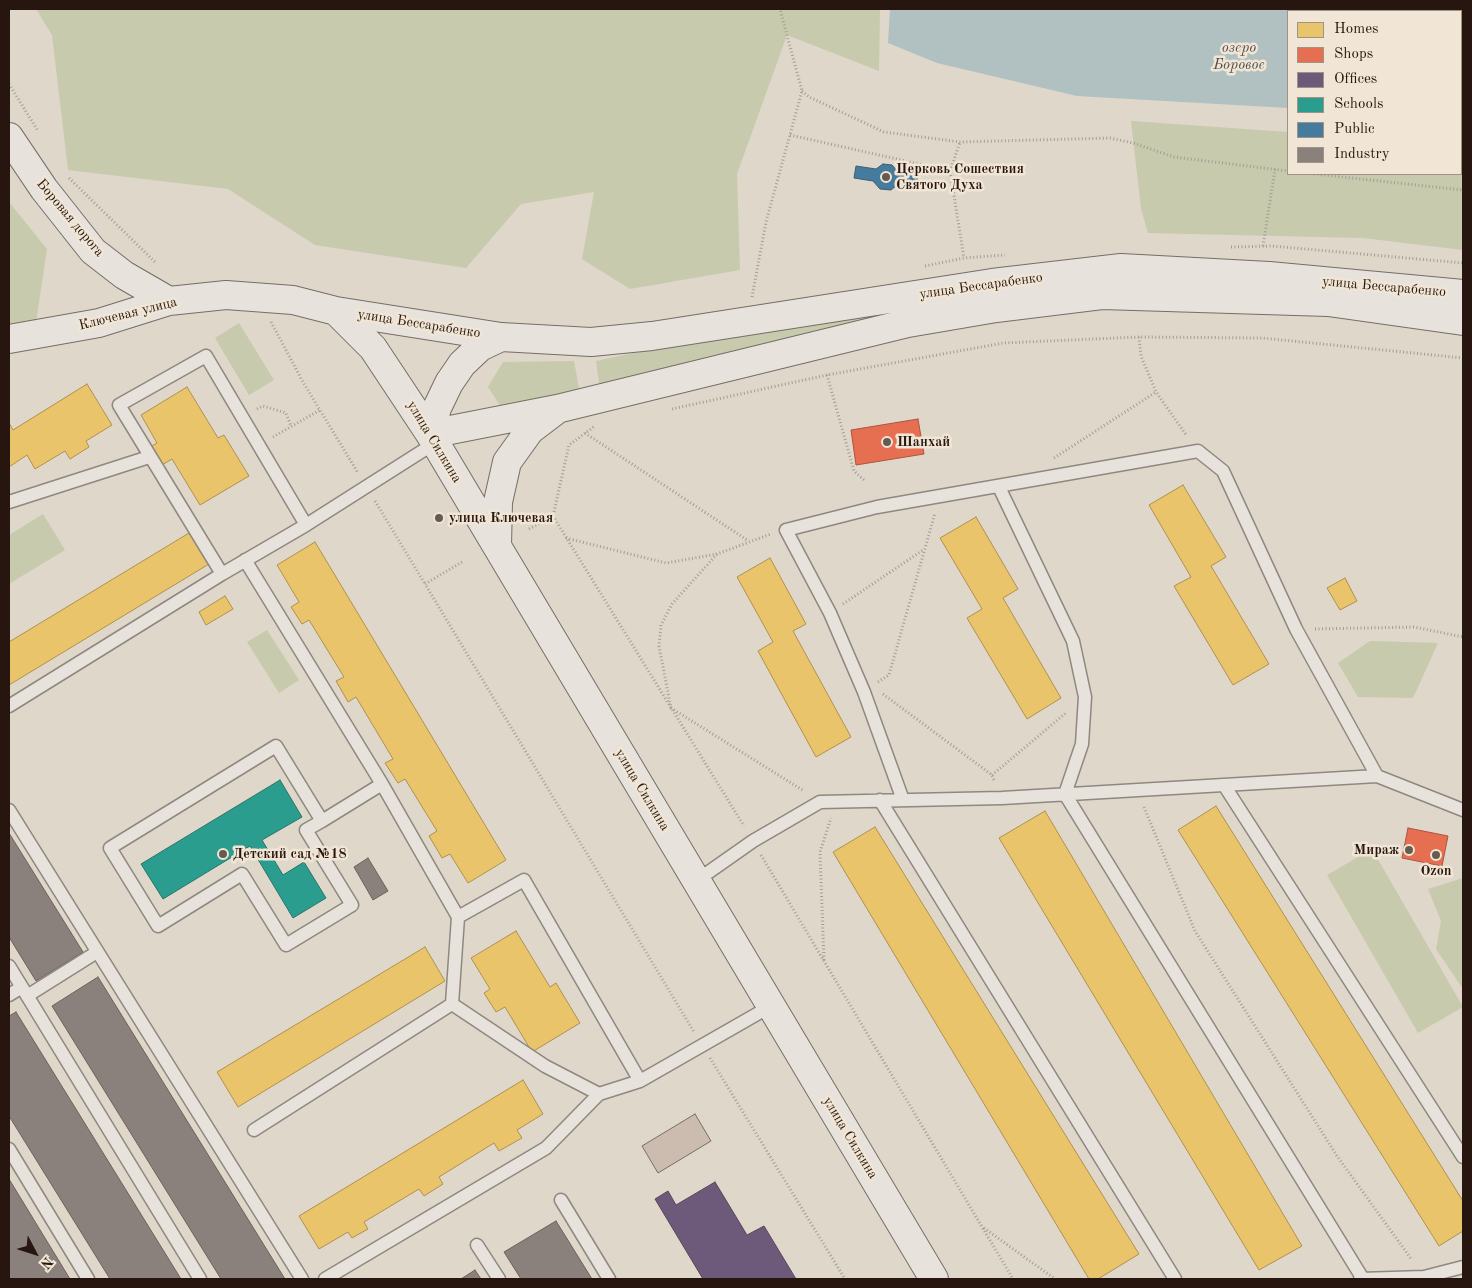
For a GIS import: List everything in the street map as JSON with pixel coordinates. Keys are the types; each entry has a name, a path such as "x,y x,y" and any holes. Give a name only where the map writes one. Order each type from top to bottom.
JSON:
{"main road":[{"name":"Боровая дорога","path":"9,137 44,189 94,251 124,275 169,301"},
{"name":"улица Бессарабенко","path":"336,311 501,337 591,342 652,336 992,283 1121,268 1268,276 1463,294"},
{"name":"Ключевая улица","path":"9,339 99,322 169,301 226,295 293,300 336,311"},
{"name":"улица Бессарабенко","path":"501,337 480,347 462,364 449,383 441,400 433,439 908,323 996,308 1102,295 1328,302 1463,318"},
{"name":"улица Силкина","path":"336,311 373,348 433,439 934,1279"},
{"name":"улица Бессарабенко","path":"496,546 498,502 507,462 530,430 557,409"}],"lane":[{"path":"222,574 119,405 206,356 306,525"},
{"path":"9,706 222,574 306,525 433,439"},
{"path":"903,800 869,689 786,530 877,506 999,487 1198,451 1223,471 1296,629 1377,776"},
{"path":"9,502 149,457"},
{"path":"999,487 1073,641 1085,697 1082,744 1065,794"},
{"path":"245,560 382,784 458,917 452,1004"},
{"path":"322,821 276,746 110,848 158,926 242,874 286,945 352,905 306,830 322,821 382,784"},
{"path":"696,881 752,841 820,802 1002,798 1377,776 1463,810"},
{"path":"1224,785 1463,1157"},
{"path":"1065,794 1361,1279 1424,1277 1463,1267"},
{"path":"880,800 1175,1279"},
{"path":"9,810 302,1279"},
{"path":"458,917 524,880 640,1081"},
{"path":"9,995 24,991 98,952"},
{"path":"9,966 200,1279"},
{"path":"452,1004 544,1066 599,1094"},
{"path":"254,1130 452,1004"},
{"path":"325,1279 546,1148 599,1094 640,1081 771,1006"},
{"path":"9,1148 88,1279"},
{"path":"561,1200 610,1279"},
{"path":"477,1245 499,1279"}],"path":[{"path":"780,9 802,91 809,98 884,132 960,142 1110,138 1133,143 1174,158 1287,171"},
{"path":"9,84 42,138"},
{"path":"751,305 766,222 802,91"},
{"path":"790,135 950,171"},
{"path":"960,142 950,171 964,258"},
{"path":"1263,246 1275,169"},
{"path":"1323,175 1463,190"},
{"path":"68,177 158,265"},
{"path":"664,410 827,375 1003,343 1139,337 1262,338 1463,358"},
{"path":"1139,337 1141,356 1156,392 1198,451"},
{"path":"827,375 854,471 864,480"},
{"path":"1046,463 1156,392"},
{"path":"243,418 262,406 286,413 291,426"},
{"path":"258,445 320,410"},
{"path":"596,425 569,445 553,516 752,841 1013,1279"},
{"path":"585,433 748,541"},
{"path":"941,496 923,550 889,675 869,689 992,775 1002,798"},
{"path":"529,529 553,516"},
{"path":"566,538 666,563 717,554 748,541 786,530"},
{"path":"830,613 923,550"},
{"path":"717,554 672,604 661,625 660,646 671,708 820,802"},
{"path":"462,562 426,584 845,1279"},
{"path":"1296,629 1414,627 1463,636"},
{"path":"992,775 1085,697"},
{"path":"1137,790 1195,931 1337,1156 1424,1277"},
{"path":"824,961 820,852 837,802"},
{"path":"981,1227 1055,1279"}],"green space":[{"path":"36,9 880,9 879,71 787,35 737,174 740,270 630,289 582,259 594,192 521,204 466,268 315,245 228,189 68,170 52,35"},
{"path":"1131,121 1287,132 1287,175 1462,175 1463,143 1463,250 1363,238 1148,233 1141,209"},
{"path":"9,202 47,249 36,322 9,328"},
{"path":"985,291 600,390 596,361 694,340"},
{"path":"239,323 274,380 249,395 215,338"},
{"path":"574,361 580,394 501,407 488,387 503,362"},
{"path":"43,514 65,550 9,584 9,535"},
{"path":"267,630 299,680 279,693 247,642"},
{"path":"1370,641 1438,643 1413,698 1358,697 1338,663"},
{"path":"1372,849 1463,1007 1418,1033 1327,875"},
{"path":"1463,878 1463,989 1436,949 1441,921 1428,889"}],"water":[{"name":"озеро Боровое","path":"890,9 1463,9 1463,117 1462,10 1287,10 1287,108 1077,96 937,63 888,43"}],"building: Homes":[{"path":"87,384 112,425 86,441 89,447 70,459 65,451 35,469 27,455 9,467 9,423 13,430"},
{"path":"187,387 218,438 224,435 249,476 200,505 172,459 162,465 150,447 157,443 141,415"},
{"path":"1183,485 1226,557 1211,566 1269,664 1233,685 1174,586 1191,577 1149,505"},
{"path":"976,517 1018,589 1003,598 1061,698 1027,719 967,618 982,609 940,538"},
{"path":"189,533 209,564 9,685 9,642"},
{"path":"315,542 506,860 468,883 450,854 442,858 429,836 437,831 405,779 398,783 385,763 393,759 356,697 348,702 336,681 344,677 309,620 302,624 291,607 299,602 277,565"},
{"path":"770,558 806,624 793,631 851,737 816,757 758,651 773,642 737,577"},
{"path":"1345,578 1357,601 1340,610 1327,588"},
{"path":"225,596 233,609 206,625 199,612"},
{"path":"1216,806 1463,1201 1463,1231 1439,1246 1178,830"},
{"path":"1045,811 1302,1246 1259,1270 999,838"},
{"path":"875,827 1139,1254 1098,1279 1089,1279 833,852"},
{"path":"516,931 550,987 556,983 580,1023 532,1052 505,1007 496,1012 484,993 490,989 471,958"},
{"path":"425,947 445,981 238,1107 217,1072"},
{"path":"523,1080 543,1114 517,1130 522,1138 499,1151 494,1143 439,1177 443,1184 424,1196 419,1189 364,1222 368,1229 352,1238 348,1232 319,1249 299,1216"}],"building: Shops":[{"name":"Шанхай","path":"918,419 924,454 856,465 851,430"},
{"path":"1408,828 1448,836 1442,866 1402,858"}],"building: Offices":[{"path":"715,1182 747,1235 764,1226 796,1279 703,1279 655,1199 668,1191 676,1205"}],"building: Schools":[{"path":"280,780 302,817 262,840 283,875 304,862 326,898 293,918 250,846 163,899 141,864"}],"building: Public":[{"name":"Церковь Сошествия Святого Духа","path":"883,164 892,165 899,173 918,176 916,188 897,185 891,190 880,189 873,181 854,178 856,166 876,169"}],"building: Industry":[{"path":"9,833 83,952 36,981 9,937"},
{"path":"368,858 388,891 373,900 354,867"},
{"path":"98,977 285,1279 221,1279 52,1006"},
{"path":"16,1012 181,1279 110,1279 9,1116 9,1016"},
{"path":"9,1179 70,1279 9,1279"},
{"path":"556,1221 592,1279 521,1279 504,1252"},
{"path":"475,1270 481,1279 461,1279"}],"building: Other":[{"path":"695,1114 711,1141 658,1173 642,1146"}],"place":[{"name":"Церковь Сошествия Святого Духа","path":"886,177"},
{"name":"Шанхай","path":"887,442"},
{"name":"улица Ключевая","path":"439,518"},
{"name":"Мираж","path":"1409,850"},
{"name":"Детский сад №18","path":"223,854"},
{"name":"Ozon","path":"1436,855"}]}
